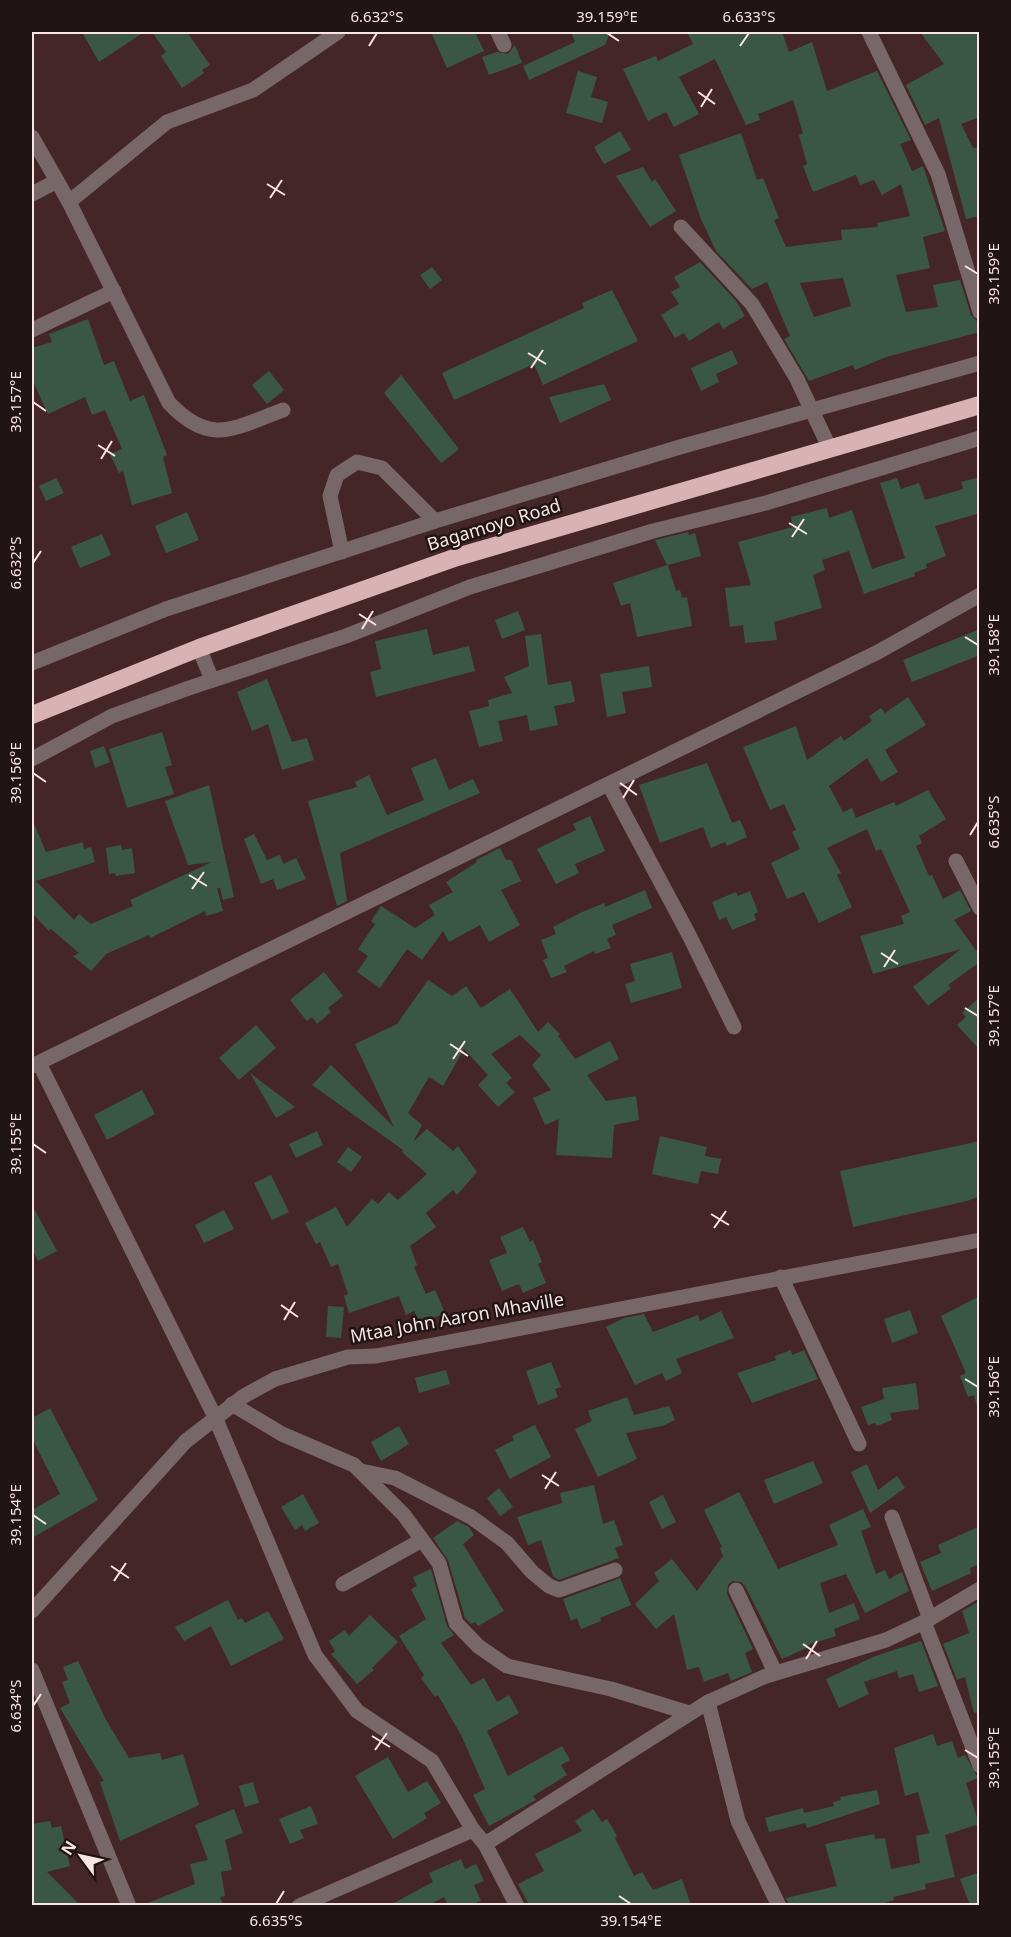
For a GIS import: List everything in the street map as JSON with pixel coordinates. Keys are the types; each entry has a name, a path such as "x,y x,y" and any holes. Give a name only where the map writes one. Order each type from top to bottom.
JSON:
{"highway":[{"name":"Bagamoyo Road","path":"32,716 199,648 457,557 980,405"}],"street":[{"path":"69,202 167,122 253,90 338,32"},
{"path":"870,32 938,174 980,312"},
{"path":"32,137 69,202 169,403 184,418 203,428 224,432 283,410"},
{"path":"32,194 57,181"},
{"path":"681,227 752,304 813,411 830,449"},
{"path":"32,330 114,291"},
{"path":"32,663 166,609 435,521 680,447 980,363"},
{"path":"32,759 112,716 346,636 470,587 653,531 766,503 980,438"},
{"path":"342,552 330,496 337,475 357,462 382,468 435,521"},
{"path":"517,1905 485,1844 473,1830 432,1761 357,1711 315,1655 215,1417 35,1064 878,652 980,595"},
{"path":"199,648 212,680"},
{"path":"609,785 690,937 734,1027"},
{"path":"956,861 980,908"},
{"name":"Mtaa John Aaron Mhaville","path":"32,1611 186,1441 232,1404 275,1379 348,1357 376,1356 980,1240"},
{"path":"781,1277 859,1444"},
{"path":"232,1404 282,1434 354,1465 361,1471 404,1515 439,1563 456,1623 478,1646 507,1666 611,1689 690,1713"},
{"path":"361,1471 395,1478 471,1517 507,1543 532,1572 549,1586 559,1590 615,1570"},
{"path":"892,1517 980,1766"},
{"path":"343,1584 422,1540"},
{"path":"485,1844 708,1702 775,1672 860,1650 927,1621 980,1589"},
{"path":"736,1590 775,1672"},
{"path":"32,1670 129,1905"},
{"path":"708,1702 738,1821 779,1905"},
{"path":"299,1905 473,1830"}],"building":[{"path":"82,32 144,32 99,62"},
{"path":"152,32 187,32 210,65 202,70 204,73 182,88 161,56 166,52"},
{"path":"431,32 475,32 484,51 447,68"},
{"path":"571,32 610,32 605,45 529,80 523,66 575,42"},
{"path":"687,32 782,32 789,52 812,42 827,91 877,71 911,140 900,144 912,171 923,166 945,231 923,237 930,268 896,275 906,312 938,307 933,285 960,280 971,315 977,321 980,332 886,357 855,370 853,365 809,381 784,339 790,336 767,282 752,289 716,251 701,219 679,155 741,133 757,180 763,178 779,218 774,220 786,247 842,240 841,230 878,227 877,223 910,216 901,184 882,195 874,180 860,185 856,175 813,192 803,166 807,164 799,135 803,133 793,100 758,114 760,120 746,125 715,59 679,77 699,114 674,127 666,112 648,121 623,69 656,56 658,61 693,44","holes":["843,278 851,306 814,317 800,283"]},
{"path":"920,32 980,32 980,117 961,124 973,148 980,147 980,216 966,219 939,118 925,125 906,85 944,64"},
{"path":"515,45 522,63 489,75 482,57 497,52 508,54"},
{"path":"578,71 597,77 591,97 608,102 602,123 566,113"},
{"path":"620,131 631,150 604,164 594,147"},
{"path":"643,167 652,182 655,179 676,211 650,227 616,176"},
{"path":"700,262 736,301 745,316 723,329 719,322 689,341 684,333 675,338 661,315 679,304 671,292 680,287 674,277"},
{"path":"432,267 442,280 430,289 420,275"},
{"path":"612,290 638,341 543,385 534,364 454,400 442,373 584,308 582,303"},
{"path":"88,319 104,365 114,361 130,401 144,395 167,455 163,457 172,493 132,505 123,471 119,473 110,454 122,449 105,410 92,415 85,397 48,414 32,379 32,348 52,342 49,334"},
{"path":"732,350 738,364 716,374 719,382 701,391 691,368"},
{"path":"269,371 284,390 267,404 252,385"},
{"path":"401,375 459,449 441,463 384,393"},
{"path":"604,384 611,400 560,423 549,397"},
{"path":"980,477 980,513 935,526 946,556 926,564 927,568 914,573 915,576 864,594 849,551 822,560 825,570 813,575 822,608 774,622 777,640 745,643 743,625 730,627 725,588 751,585 738,542 793,527 791,517 827,508 829,518 852,510 872,569 905,558 880,483 897,478 901,489 919,483 925,500 963,489 961,482"},
{"path":"56,478 64,493 46,501 39,486"},
{"path":"187,512 199,540 166,553 155,526"},
{"path":"688,532 689,535 695,533 701,556 668,565 676,591 680,590 682,598 687,597 692,626 637,637 630,603 621,606 613,583 667,565 655,540"},
{"path":"102,534 111,555 80,568 71,547"},
{"path":"518,611 525,630 502,639 495,620"},
{"path":"427,629 433,655 469,646 475,671 376,697 370,672 381,669 375,641"},
{"path":"980,629 980,655 912,682 903,660"},
{"path":"541,634 548,685 571,681 575,702 554,706 558,725 530,731 527,715 498,721 503,741 479,747 469,711 489,706 488,700 512,693 504,677 529,666 525,636"},
{"path":"649,666 652,687 622,692 626,713 607,717 600,674"},
{"path":"267,679 292,742 307,738 314,760 282,770 268,724 252,731 237,692"},
{"path":"908,697 926,725 885,750 898,772 881,782 867,758 829,786 843,812 852,808 856,818 894,802 896,806 928,790 946,819 919,836 922,843 916,846 929,876 932,875 943,899 960,890 971,911 954,920 980,956 980,962 948,985 951,988 928,1006 913,987 961,949 873,974 860,936 904,924 901,916 910,912 881,849 876,851 867,829 827,848 841,873 837,875 852,907 819,923 804,892 787,899 771,863 800,849 792,832 796,830 784,804 770,810 743,747 796,726 807,760 841,736 844,741 872,721 869,716 881,708 885,713"},
{"path":"162,732 172,765 165,767 174,794 127,808 109,749"},
{"path":"104,746 110,762 95,768 90,751"},
{"path":"436,758 449,790 473,779 480,793 340,853 347,901 337,906 308,801 357,787 355,782 369,775 387,815 424,800 411,768"},
{"path":"707,763 732,823 740,820 747,837 727,846 725,842 711,848 703,827 660,843 639,785"},
{"path":"209,785 234,897 223,900 220,888 217,888 223,911 206,916 205,911 150,938 149,935 106,954 91,971 73,956 79,953 51,929 49,931 32,913 32,819 46,852 83,842 84,849 91,847 95,862 36,881 74,920 79,914 91,924 133,906 130,900 212,862 188,865 165,801"},
{"path":"590,816 605,851 575,864 579,873 556,884 537,849 576,830 573,824"},
{"path":"254,834 267,860 280,855 283,864 296,858 306,879 277,890 273,879 261,884 244,839"},
{"path":"121,845 122,850 132,848 135,873 116,876 115,873 109,874 106,848"},
{"path":"500,848 506,860 511,860 521,881 501,890 520,925 489,942 480,925 449,942 443,931 422,960 407,949 380,988 357,972 368,956 358,949 375,924 371,921 381,906 415,928 435,915 429,905 453,892 446,882 477,862 476,860"},
{"path":"645,890 652,908 612,925 616,935 607,939 611,948 595,954 594,951 564,966 567,972 551,978 543,960 548,958 541,940 556,934 553,927 604,903 605,907"},
{"path":"750,891 758,912 754,914 756,920 732,930 726,917 719,920 712,902 736,892 738,896"},
{"path":"672,952 682,988 631,1003 625,984 635,981 630,964"},
{"path":"324,972 343,996 328,1008 331,1012 317,1024 312,1017 307,1021 290,1000"},
{"path":"428,980 452,996 466,986 481,1008 510,989 538,1032 548,1022 560,1034 558,1036 575,1059 610,1041 619,1059 587,1075 606,1101 636,1096 639,1120 614,1125 612,1158 556,1155 559,1119 545,1125 533,1098 551,1090 532,1065 541,1055 520,1035 491,1054 512,1078 506,1083 515,1092 498,1107 478,1085 488,1075 464,1049 443,1086 429,1077 408,1113 422,1125 413,1142 427,1129 453,1151 458,1146 477,1172 457,1195 453,1190 426,1213 436,1227 410,1246 417,1265 414,1267 426,1294 435,1290 445,1313 420,1324 414,1311 406,1315 399,1296 349,1313 344,1296 348,1294 338,1264 331,1267 320,1242 316,1244 305,1223 336,1207 347,1227 372,1199 378,1204 389,1192 398,1200 427,1174 402,1152 403,1150 312,1085 331,1065 394,1127 355,1044 397,1024"},
{"path":"980,997 980,1050 957,1025 966,1017 962,1013"},
{"path":"256,1025 276,1048 239,1080 219,1058"},
{"path":"250,1073 295,1107 276,1118"},
{"path":"142,1090 155,1114 107,1140 94,1115"},
{"path":"317,1131 323,1145 296,1158 289,1144"},
{"path":"660,1136 707,1147 705,1156 721,1159 718,1174 701,1171 698,1184 652,1174"},
{"path":"980,1141 980,1196 853,1227 840,1171"},
{"path":"348,1147 362,1157 351,1172 337,1162"},
{"path":"271,1175 289,1212 272,1220 254,1183"},
{"path":"32,1205 57,1251 38,1261 32,1249"},
{"path":"224,1210 234,1229 204,1243 195,1225"},
{"path":"523,1227 530,1242 533,1240 542,1262 538,1264 546,1283 523,1293 519,1284 502,1291 489,1260 507,1253 500,1237"},
{"path":"980,1296 980,1405 977,1406 974,1395 968,1397 960,1376 966,1373 941,1316"},
{"path":"328,1306 344,1307 341,1338 326,1337"},
{"path":"910,1310 918,1333 892,1343 884,1319"},
{"path":"721,1311 734,1338 676,1359 682,1373 666,1381 662,1373 635,1385 606,1327 624,1318 644,1314 653,1332 698,1315 700,1321"},
{"path":"791,1350 792,1355 804,1350 818,1379 752,1403 737,1373 776,1360 775,1356"},
{"path":"551,1362 561,1387 555,1389 558,1397 538,1405 526,1371"},
{"path":"446,1370 450,1384 419,1393 415,1378"},
{"path":"916,1383 919,1409 890,1413 892,1420 877,1426 875,1423 868,1425 861,1407 884,1399 882,1388"},
{"path":"627,1397 634,1415 669,1406 675,1420 662,1426 626,1433 637,1459 598,1477 575,1429 592,1421 588,1411"},
{"path":"50,1408 98,1500 32,1538 32,1510 60,1494 32,1438 32,1418"},
{"path":"535,1425 551,1457 510,1479 495,1450 514,1440 512,1436"},
{"path":"399,1426 409,1444 381,1461 371,1442"},
{"path":"813,1461 823,1483 774,1504 764,1480"},
{"path":"867,1464 878,1490 897,1476 905,1488 870,1513 851,1472"},
{"path":"594,1485 603,1524 614,1520 623,1545 615,1548 619,1558 559,1580 553,1576 541,1540 528,1545 517,1517 562,1503 560,1493"},
{"path":"499,1488 513,1507 500,1516 487,1498"},
{"path":"739,1492 778,1569 838,1545 829,1525 863,1509 871,1527 861,1531 876,1574 885,1570 889,1579 902,1572 909,1591 865,1613 846,1574 820,1583 829,1613 854,1603 860,1619 834,1629 836,1636 808,1645 809,1647 782,1659 745,1586 741,1582 732,1581 728,1585 727,1594 753,1649 745,1653 752,1672 731,1681 728,1673 704,1682 699,1667 687,1670 674,1614 656,1629 635,1604 659,1581 654,1573 672,1559 697,1591 723,1556 720,1548 722,1547 704,1510"},
{"path":"303,1494 319,1523 305,1531 302,1525 295,1530 281,1507"},
{"path":"663,1495 676,1522 662,1529 649,1502"},
{"path":"457,1521 469,1527 474,1535 463,1544 504,1611 478,1626 475,1622 471,1624 465,1618 448,1560 433,1538"},
{"path":"980,1526 980,1564 970,1568 971,1573 932,1591 920,1562 941,1553 938,1545"},
{"path":"431,1569 447,1626 454,1635 441,1643 471,1685 484,1678 497,1702 509,1695 519,1713 487,1731 508,1776 562,1746 570,1760 561,1765 567,1775 533,1796 536,1800 489,1826 473,1795 485,1789 461,1735 438,1695 435,1697 421,1678 424,1675 399,1636 426,1619 411,1589 417,1586 413,1577"},
{"path":"620,1578 631,1605 581,1629 577,1618 571,1621 563,1599"},
{"path":"228,1600 238,1620 242,1618 245,1623 268,1611 284,1639 231,1666 211,1626 184,1641 175,1627"},
{"path":"980,1601 980,1712 974,1713 965,1677 957,1680 943,1644 969,1633 962,1611"},
{"path":"370,1615 398,1642 372,1668 374,1670 357,1684 331,1654 335,1651 329,1641 345,1630 349,1636"},
{"path":"921,1641 938,1686 919,1692 913,1674 899,1678 897,1671 864,1682 869,1694 839,1708 826,1679 873,1657"},
{"path":"78,1661 106,1720 129,1758 160,1753 162,1760 183,1754 199,1805 120,1841 100,1782 104,1781 60,1708 70,1703 62,1682 68,1680 63,1667"},
{"path":"933,1734 937,1746 952,1741 958,1758 965,1755 978,1778 966,1783 979,1824 945,1835 955,1877 925,1884 926,1889 893,1897 894,1900 879,1905 789,1905 786,1898 837,1886 825,1844 874,1834 875,1839 885,1838 891,1869 920,1863 916,1836 929,1833 918,1792 905,1796 894,1748"},
{"path":"388,1757 408,1792 427,1781 441,1803 424,1813 427,1818 393,1839 355,1776"},
{"path":"253,1782 259,1803 245,1807 239,1786"},
{"path":"877,1790 880,1804 807,1828 805,1823 769,1832 765,1818 803,1808 804,1813 834,1806 833,1802 841,1800 840,1797"},
{"path":"311,1806 318,1824 300,1830 304,1838 290,1844 279,1819"},
{"path":"234,1809 243,1833 225,1840 232,1870 221,1872 225,1896 220,1897 223,1905 143,1905 195,1884 190,1864 208,1860 195,1825"},
{"path":"593,1809 602,1822 607,1819 634,1876 642,1872 653,1890 682,1879 691,1905 529,1905 518,1884 544,1871 535,1854 582,1831 575,1821"},
{"path":"50,1821 52,1828 61,1826 70,1866 47,1872 80,1905 32,1905 32,1824"},
{"path":"461,1859 465,1869 476,1864 484,1881 474,1885 481,1901 470,1905 448,1905 444,1897 429,1905 390,1905 433,1882 429,1873"},
{"path":"980,1872 980,1905 970,1905 960,1879"}]}
